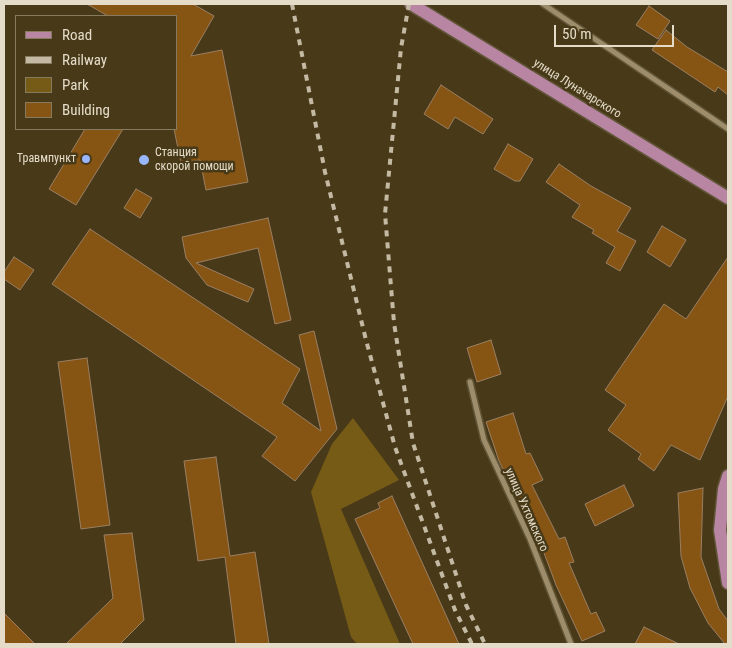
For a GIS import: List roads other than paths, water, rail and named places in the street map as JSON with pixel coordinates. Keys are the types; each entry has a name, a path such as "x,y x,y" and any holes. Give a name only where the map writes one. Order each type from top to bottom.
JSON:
{"main road":[{"name":"улица Луначарского","path":"412,4 728,198"},
{"path":"728,476 724,489 720,530 728,583"}],"street":[{"path":"543,4 728,129"},
{"name":"улица Ухтомского","path":"470,382 484,440 530,539 571,644"}],"railway":[{"path":"292,4 325,172 366,340 395,447 455,610 472,644"},
{"path":"409,4 401,48 385,214 394,323 413,443 466,605 485,644"}],"place":[{"name":"Травмпункт","path":"86,159"},
{"name":"Станция скорой помощи","path":"144,160"}]}
